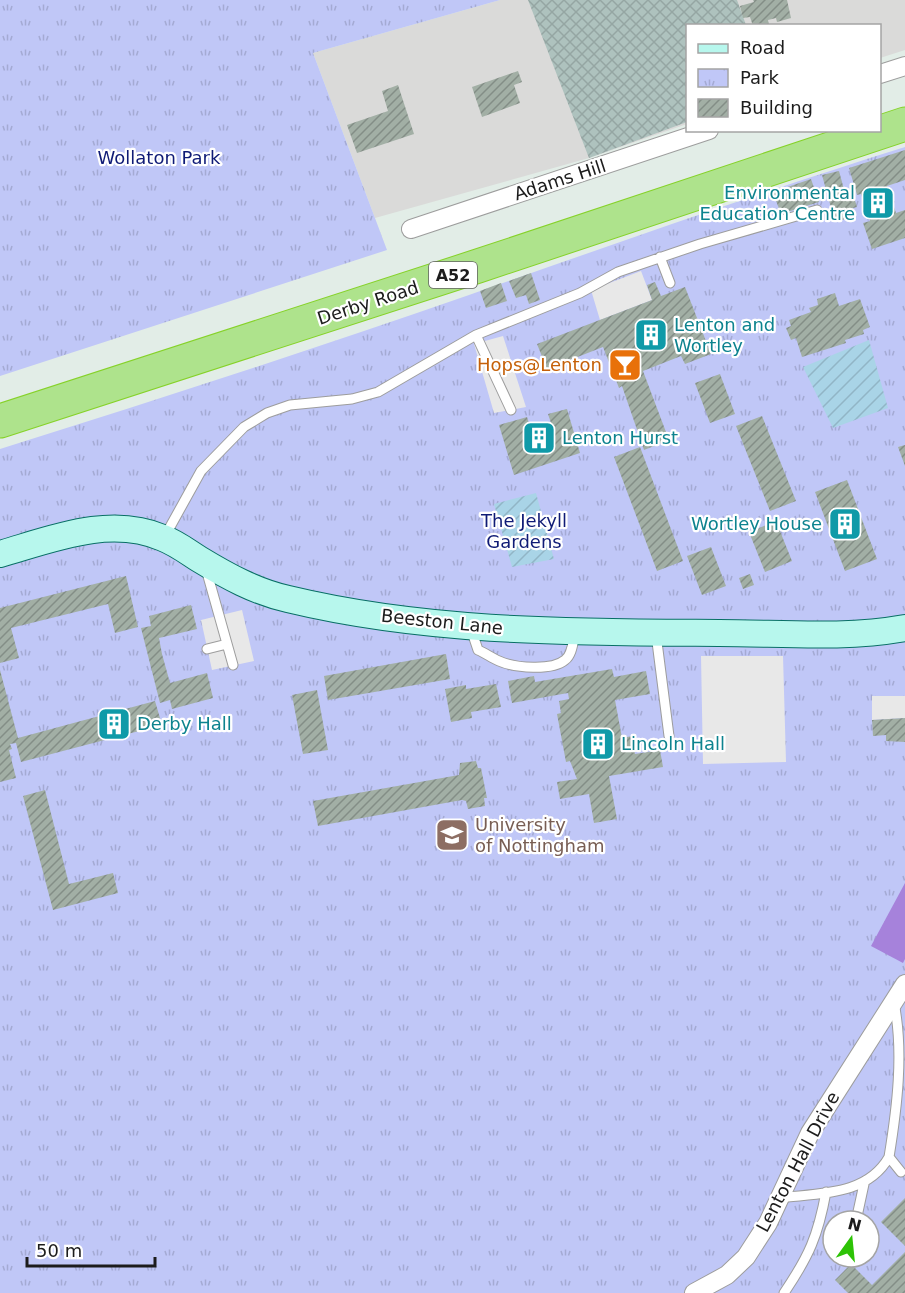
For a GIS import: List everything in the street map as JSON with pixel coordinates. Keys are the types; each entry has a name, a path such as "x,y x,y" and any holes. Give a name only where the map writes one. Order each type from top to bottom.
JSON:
{"highway":[{"name":"Derby Road","path":"881,132 905,124"},
{"name":"Derby Road","path":"0,421 881,132"}],"street":[{"path":"881,73 905,66"},
{"name":"Adams Hill","path":"411,229 703,132"},
{"name":"Beeston Lane","path":"0,554 91,529 141,531 164,538 253,588 287,599 399,619 470,627 575,632 855,635 905,628"},
{"name":"Lenton Hall Drive","path":"694,1293 727,1275 746,1257 768,1223 814,1125 905,984"}],"lane":[{"path":"164,538 201,471 244,427 267,413 290,405 352,399 378,392 476,336 580,293 618,272 660,257 817,210"},
{"path":"660,257 670,284"},
{"path":"476,336 511,410"},
{"path":"204,562 233,665"},
{"path":"470,627 478,650 500,662 525,666 545,666 565,660 570,655 575,632"},
{"path":"656,633 669,736"},
{"path":"207,649 227,644"},
{"path":"779,1198 864,1184 880,1172 889,1157 897,1078 898,1021 894,1000"},
{"path":"889,1157 901,1172"},
{"path":"859,1209 864,1184"},
{"path":"784,1293 807,1260 820,1229 826,1192"}],"shaded area":[{"path":"500,0 905,0 905,50 881,58 881,24 686,24 686,124 589,158 375,218 313,53"},
{"path":"528,0 737,0 746,24 686,24 686,122 589,158"},
{"path":"641,271 652,300 600,320 591,290"},
{"path":"503,336 526,407 494,413 474,344"},
{"path":"242,610 254,661 212,670 201,620"},
{"path":"701,656 783,656 786,762 703,764"},
{"path":"872,696 905,696 905,718 872,720"},
{"path":"905,883 905,959 903,963 871,946"}],"green space":[{"name":"Wollaton Park","path":"0,0 500,0 313,53 387,250 0,376"},
{"name":"University of Nottingham","path":"905,147 905,1293 0,1293 0,449 352,335 686,219"},
{"path":"869,340 888,408 833,428 803,367"},
{"name":"The Jekyll Gardens","path":"536,493 554,559 512,567 494,504"}],"building":[{"path":"753,0 787,0 791,18 777,22 776,18 768,20 769,24 752,24 750,17 743,18 740,6 754,2"},
{"path":"518,71 522,82 514,85 520,103 482,117 472,87"},
{"path":"398,85 414,134 357,153 347,125 388,111 382,91"},
{"name":"Environmental Education Centre","path":"905,150 905,180 887,186 896,213 905,210 905,238 872,249 863,223 870,221 861,194 857,195 849,168"},
{"path":"839,171 845,193 852,191 857,207 850,209 852,217 835,222 822,175"},
{"path":"811,179 819,202 781,214 773,192"},
{"path":"531,273 540,300 529,304 526,295 516,298 509,281"},
{"name":"Lenton and Wortley","path":"655,282 661,296 685,287 711,354 685,364 681,356 643,371 669,440 644,450 622,386 619,388 603,347 547,369 537,344 652,300 647,285"},
{"path":"501,283 507,301 486,308 480,291"},
{"path":"835,293 839,306 860,299 870,327 863,330 864,334 845,340 846,343 802,357 796,338 791,340 786,328 791,326 789,320 811,312 809,308 818,305 817,299"},
{"path":"720,374 735,414 710,423 695,383"},
{"name":"Lenton Hurst","path":"567,409 580,453 514,475 499,425 527,417 531,429 551,423 548,414"},
{"path":"762,416 796,501 770,511 736,426"},
{"path":"905,445 905,466 898,447"},
{"path":"640,447 683,561 657,571 614,457"},
{"name":"Wortley House","path":"847,480 877,559 845,571 815,492"},
{"path":"776,521 792,561 765,572 749,532"},
{"path":"711,547 726,586 702,595 687,556"},
{"path":"750,574 754,585 743,589 739,578"},
{"path":"126,576 138,627 115,633 108,604 11,628 19,658 0,663 0,608"},
{"name":"Derby Hall","path":"191,605 197,629 159,638 162,654 170,683 207,673 213,698 172,709 170,700 160,703 141,628 151,626 149,616"},
{"path":"446,654 450,679 328,700 324,676"},
{"name":"Lincoln Hall","path":"612,669 614,677 646,671 650,694 615,700 622,738 632,736 635,754 660,750 663,767 609,776 617,819 594,823 589,794 560,799 557,782 577,779 570,761 566,762 557,714 561,713 559,701 569,699 568,693 512,703 508,681 534,676 535,682"},
{"name":"Derby Hall","path":"0,670 18,738 155,701 162,725 21,762 16,743 10,744 12,749 9,750 16,778 0,782"},
{"path":"496,684 501,707 471,712 472,718 451,722 445,689 466,685 466,689"},
{"path":"317,690 328,750 303,754 292,695"},
{"path":"905,718 905,742 886,741 886,735 873,736 872,720"},
{"path":"476,761 478,768 481,768 487,798 484,798 485,806 468,809 466,801 462,800 318,826 313,801 459,775 460,763"},
{"path":"45,790 69,884 113,873 118,893 53,910 23,796"},
{"path":"905,1198 905,1246 881,1222"},
{"path":"905,1252 905,1293 848,1293 835,1280 846,1269 856,1269 872,1285"}],"place":[{"name":"Environmental Education Centre","path":"878,203"},
{"name":"Lenton and Wortley","path":"651,335"},
{"name":"Hops@Lenton","path":"625,365"},
{"name":"Lenton Hurst","path":"539,438"},
{"name":"Wortley House","path":"845,524"},
{"name":"Derby Hall","path":"114,724"},
{"name":"Lincoln Hall","path":"598,744"},
{"name":"University of Nottingham","path":"452,835"}]}
